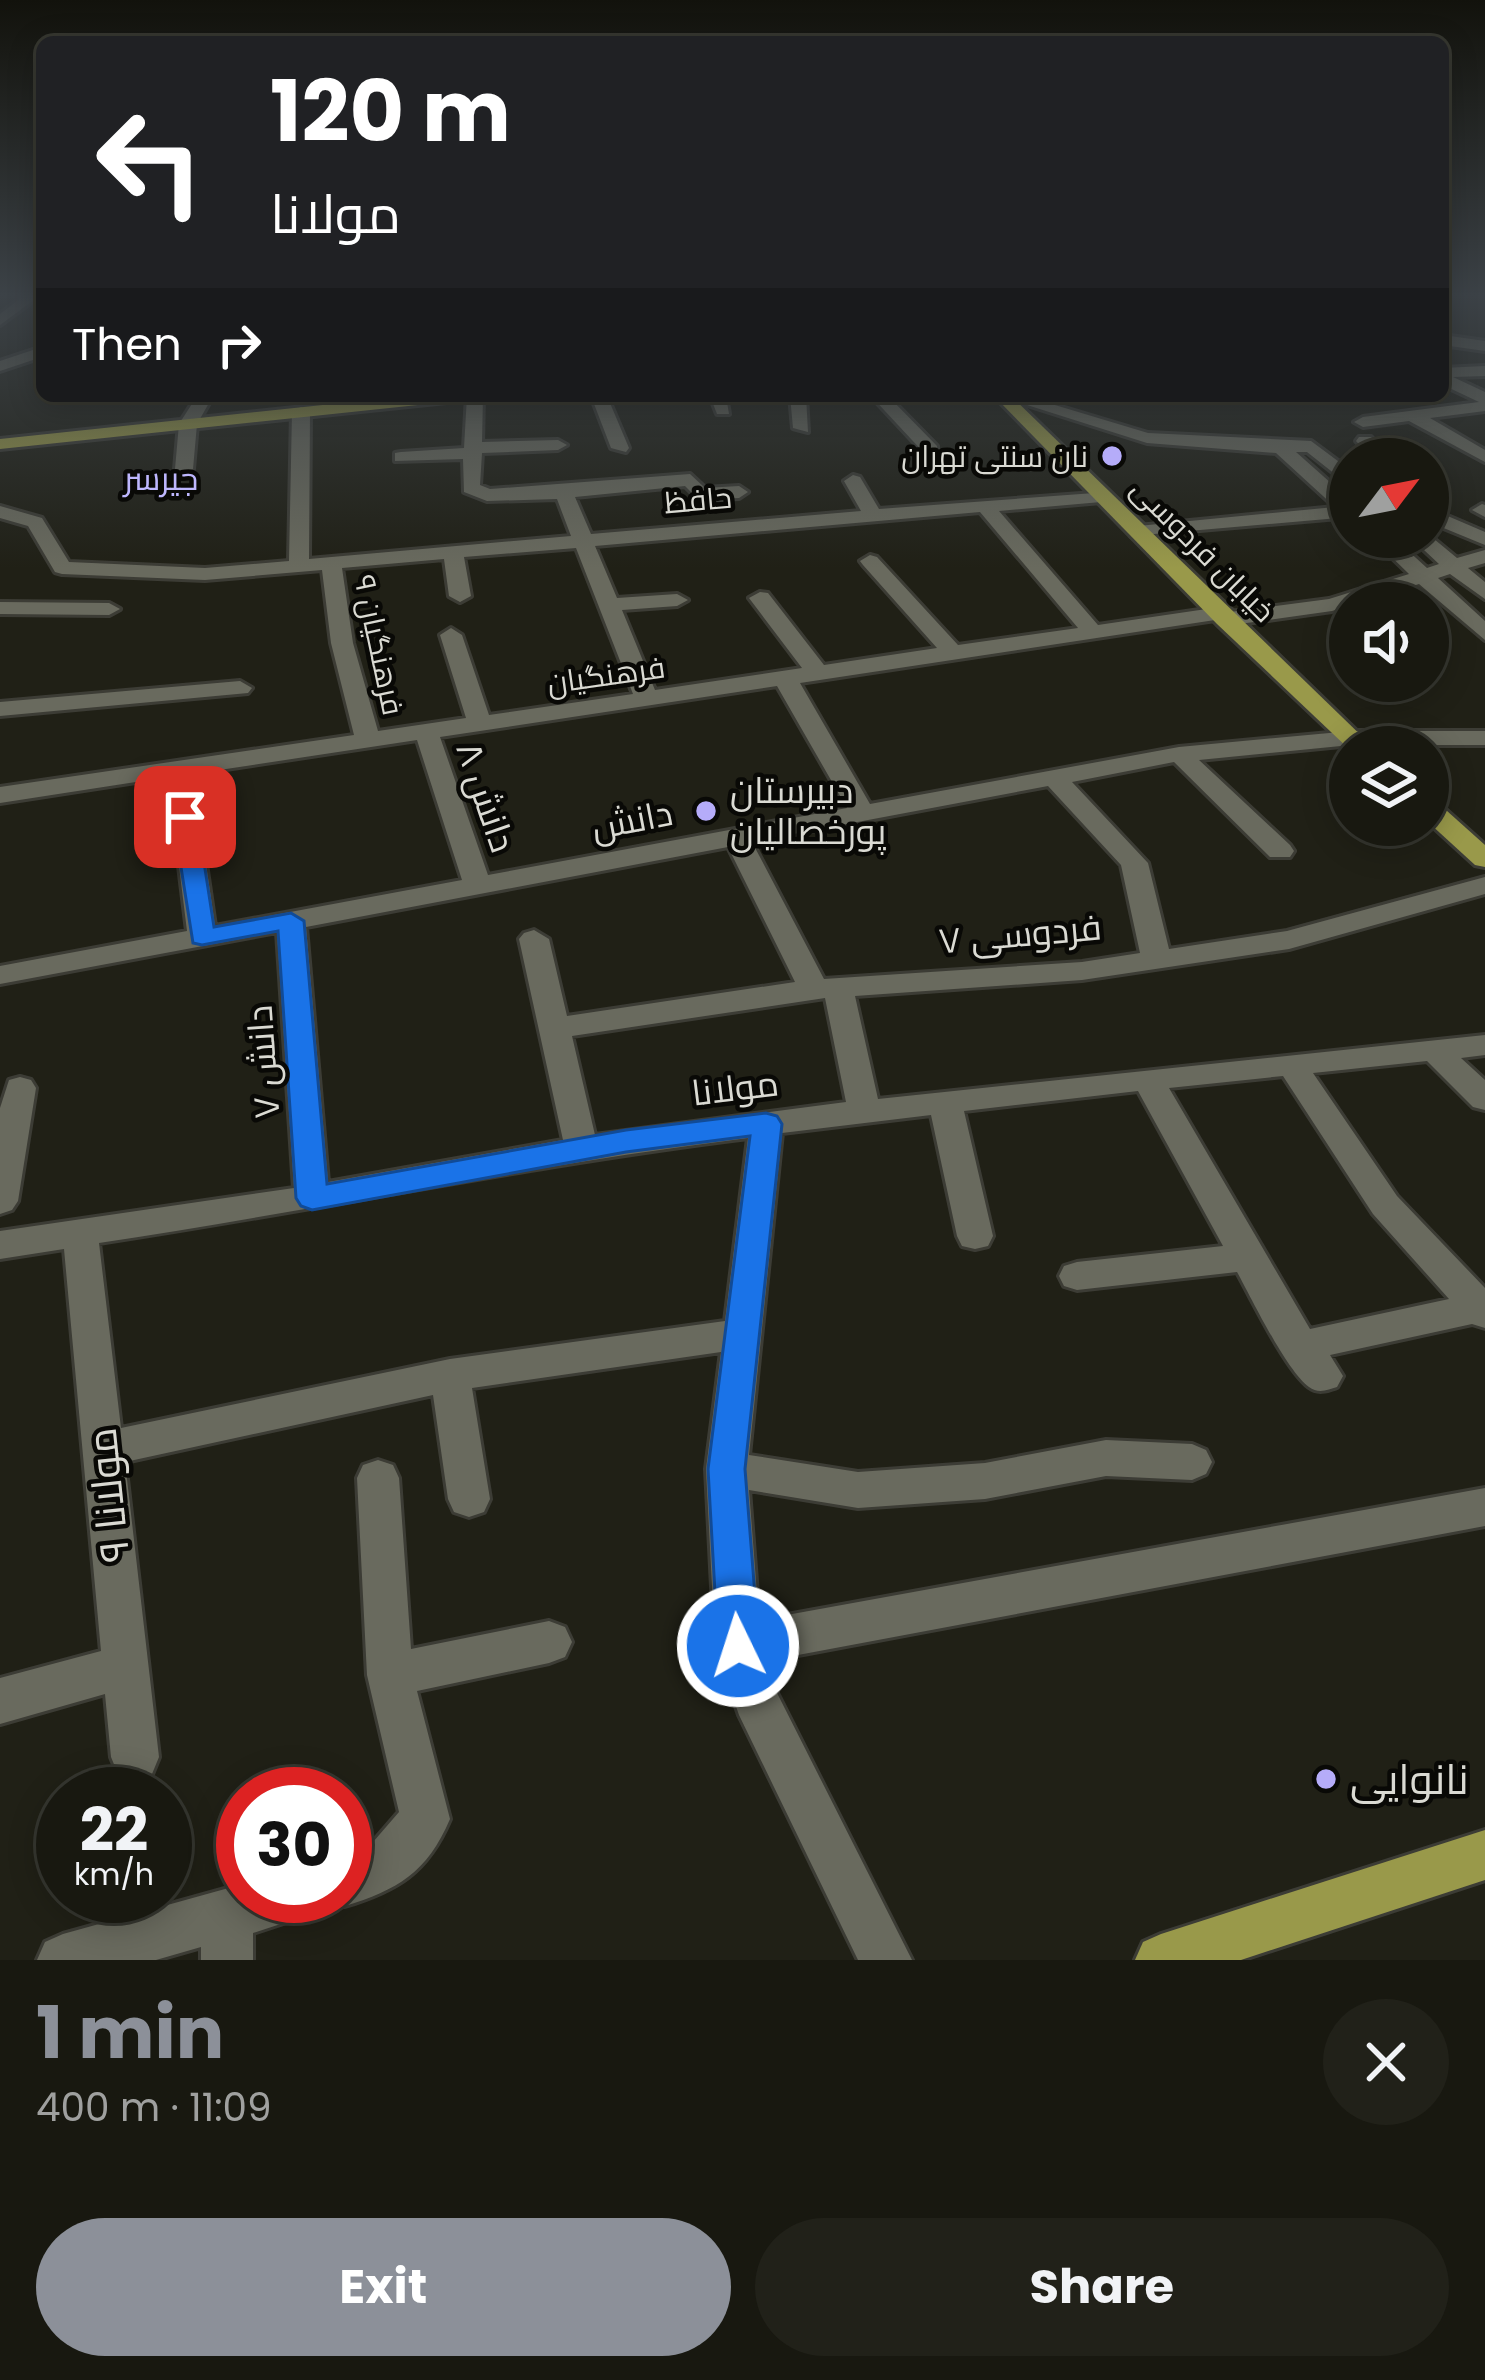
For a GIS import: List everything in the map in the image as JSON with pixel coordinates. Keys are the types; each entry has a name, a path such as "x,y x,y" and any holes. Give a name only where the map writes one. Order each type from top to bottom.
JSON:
{"main road":[{"path":"0,444 302,412 346,402"},
{"name":"خیابان فردوسی","path":"1011,402 1222,616 1339,726"},
{"path":"1449,827 1485,860"},
{"path":"1161,1960 1485,1855"}],"street":[{"path":"1458,385 1485,402"},
{"path":"184,470 188,424 201,402"},
{"path":"475,402 471,488 476,494 627,490 676,478 689,480 700,494 739,492"},
{"path":"601,402 627,490"},
{"path":"799,402 802,428"},
{"path":"884,402 931,450"},
{"path":"1025,402 1147,438 1281,448 1329,444"},
{"path":"1377,438 1411,415 1485,402"},
{"path":"299,563 302,412"},
{"path":"1411,415 1485,457"},
{"path":"401,457 558,445"},
{"path":"1311,446 1329,462"},
{"path":"1281,448 1329,492"},
{"path":"853,481 873,515"},
{"path":"564,493 647,700"},
{"name":"حافظ","path":"94,570 205,574 580,539 843,527 873,515 1101,496"},
{"path":"985,506 1093,632"},
{"path":"1138,532 1329,513"},
{"path":"4,515 35,522 62,568 94,570"},
{"path":"1449,524 1485,539"},
{"path":"453,550 460,596"},
{"name":"فرهنگیان","path":"1,792 180,770 1093,632 1332,605 1485,556"},
{"path":"1405,558 1485,633"},
{"path":"1446,558 1485,593"},
{"name":"فرهنگیان ۹","path":"331,560 342,643 368,741"},
{"path":"870,561 952,652"},
{"path":"62,607 94,570"},
{"path":"760,598 817,672"},
{"path":"608,605 677,600"},
{"path":"0,608 110,610"},
{"path":"451,634 480,724"},
{"path":"786,677 793,698 863,813"},
{"path":"0,709 240,688"},
{"name":"دانش ۸","path":"426,732 478,886"},
{"name":"دانش","path":"1449,740 1485,739"},
{"name":"دانش","path":"0,975 1179,754 1329,744"},
{"path":"1179,754 1280,851"},
{"path":"180,770 202,937"},
{"path":"1054,777 1134,863 1156,958"},
{"path":"736,837 826,988 863,1112"},
{"name":"فردوسی ۷","path":"554,1028 826,988 1082,971 1289,940 1485,885"},
{"name":"دانش ۷","path":"291,921 312,1198"},
{"path":"534,939 582,1149"},
{"name":"مولانا","path":"0,1245 312,1198 582,1149 766,1124 1485,1045"},
{"path":"1437,1053 1485,1099"},
{"path":"1148,1080 1247,1257 1312,1361 1482,1310 1385,1205 1292,1066"},
{"path":"0,1201 20,1088"},
{"path":"945,1102 975,1236"},
{"path":"766,1124 727,1469 738,1646 755,1699 886,1960"},
{"name":"مولانا ۹","path":"80,1232 134,1757"},
{"path":"1078,1276 1247,1257"},
{"path":"103,1449 450,1375 742,1334"},
{"path":"450,1375 469,1499"},
{"path":"727,1469 858,1490 985,1480 1106,1458 1192,1462"},
{"path":"372,1872 383,1869 425,1819 390,1675 378,1478"},
{"path":"738,1646 1485,1508"},
{"path":"390,1675 549,1642"},
{"path":"0,1701 125,1666"},
{"path":"63,1960 227,1938"}],"place":[{"name":"نان سنتی تهران","path":"1112,456"},
{"name":"دبیرستان پورخصالیان","path":"706,811"},
{"name":"نانوایی","path":"1326,1779"}],"district":[{"name":"جیرسر","path":"161,478"}],"route":[{"path":"185,817 202,937 291,921 312,1198 626,1141 766,1124 727,1469 738,1646"}]}
